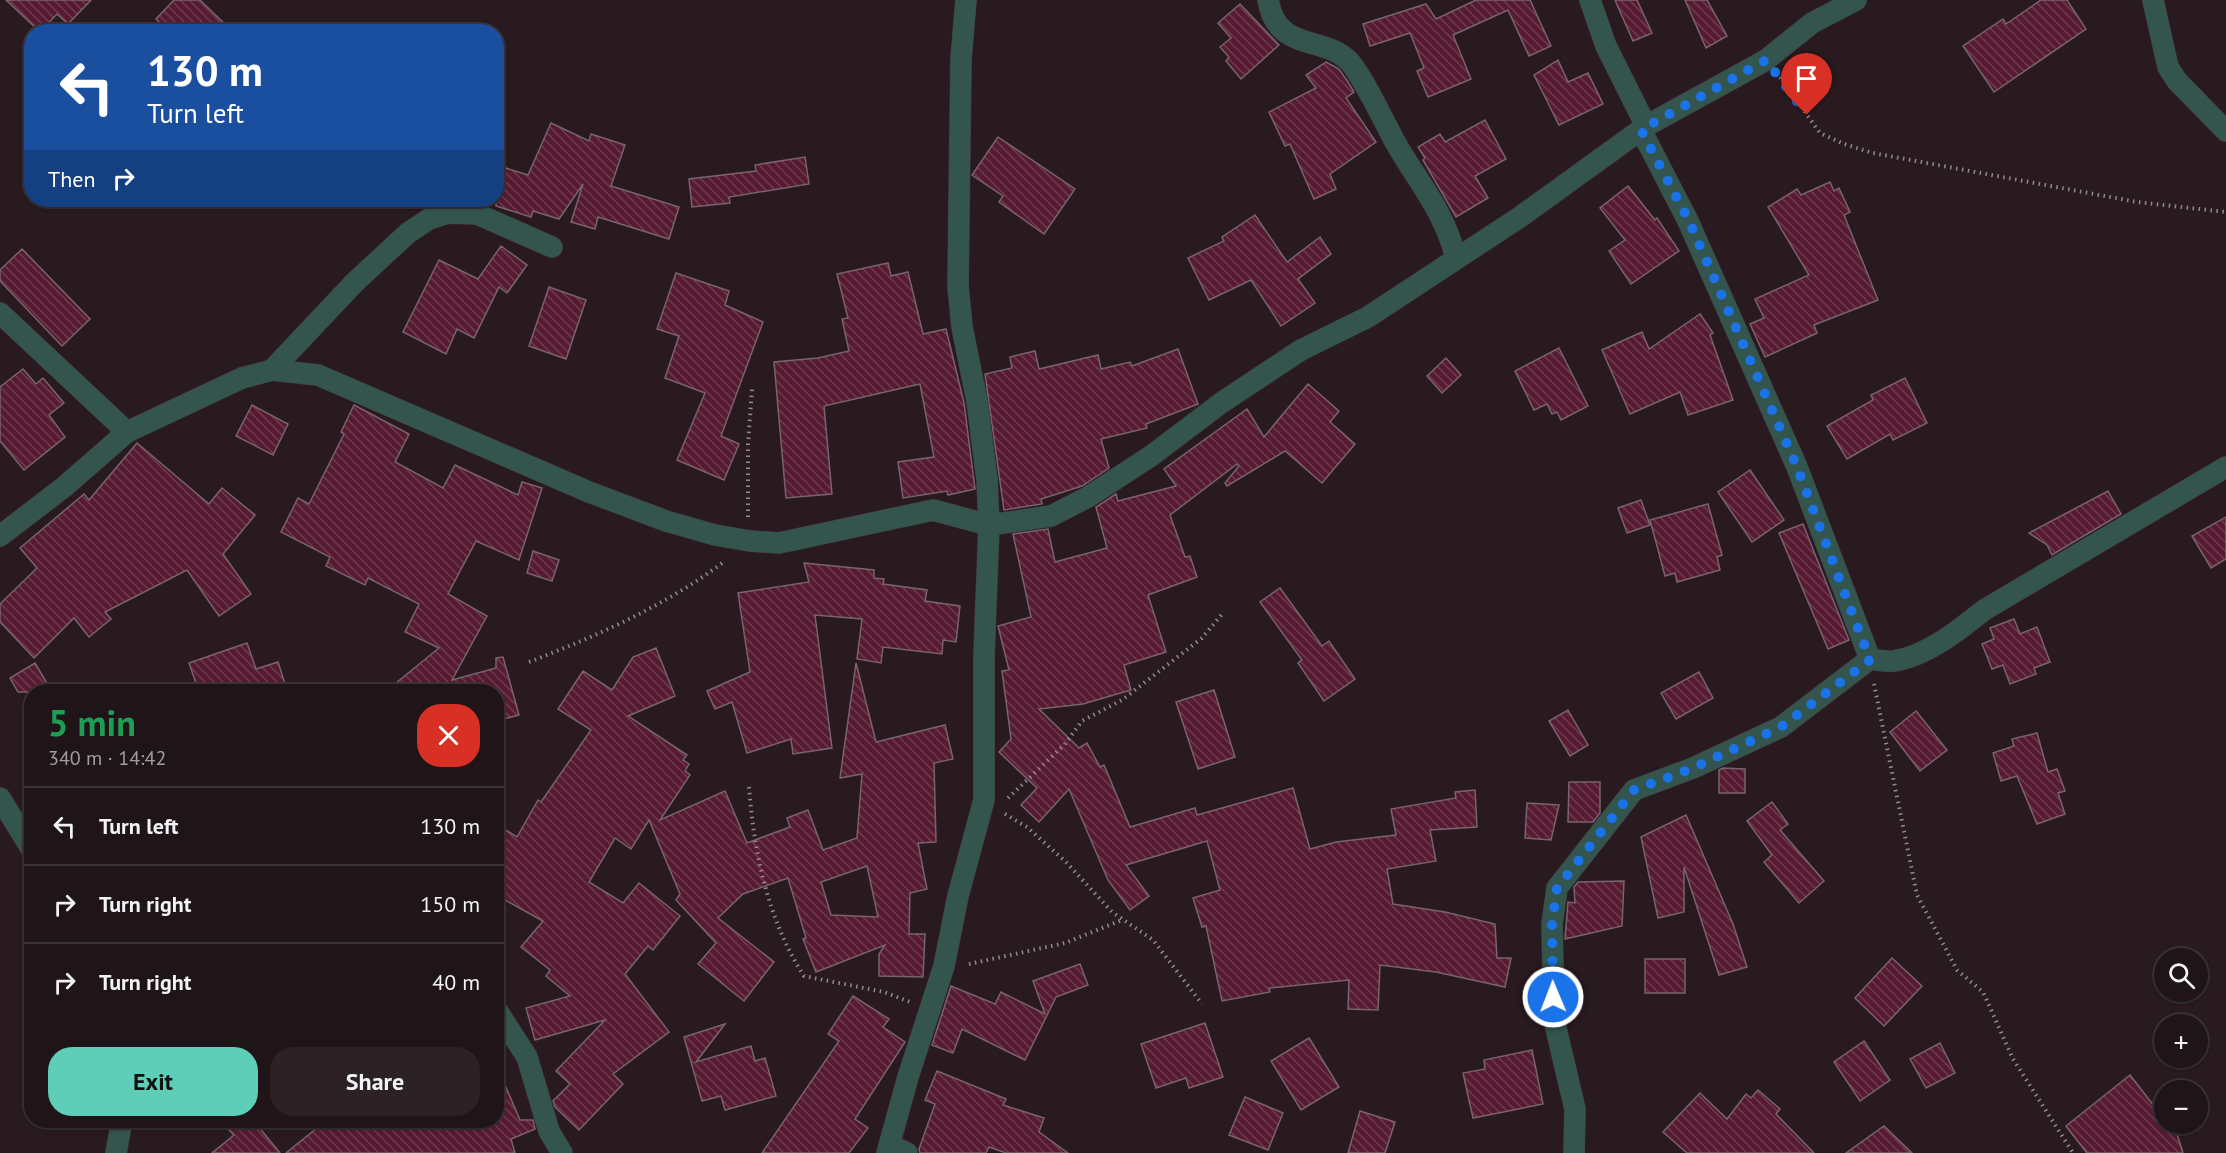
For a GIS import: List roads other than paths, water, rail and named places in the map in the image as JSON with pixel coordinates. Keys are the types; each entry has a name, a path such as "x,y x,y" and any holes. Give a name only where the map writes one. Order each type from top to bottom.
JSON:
{"street":[{"path":"895,1150 929,1008 944,966 958,896 991,805 984,655 989,525 980,423 962,327 958,286 962,59 966,0"},
{"path":"1268,0 1276,24 1291,36 1311,45 1328,49 1347,60 1397,146 1433,199 1450,234 1456,258"},
{"path":"1590,0 1606,46 1689,221 1797,467 1870,660"},
{"path":"0,536 64,487 127,432 242,378 272,370 318,375 589,492 666,521 750,541 779,543 933,510 989,525 1051,516 1088,497 1151,456 1221,403 1301,351 1368,317 1520,217 1644,128 1766,60 1812,24 1856,0"},
{"path":"2153,0 2168,67 2177,81 2226,131"},
{"path":"272,370 356,282 408,233 429,219 447,213 477,214 552,247"},
{"path":"0,313 127,432"},
{"path":"1574,1153 1575,1109 1554,1020 1552,924 1557,888 1634,790 1693,768 1781,727 1870,660 1894,661 1922,651 1954,634 1984,610 2226,466"},
{"path":"0,798 24,837"},
{"path":"504,1021 527,1057 549,1131 562,1153"},
{"path":"116,1153 121,1128"}]}
